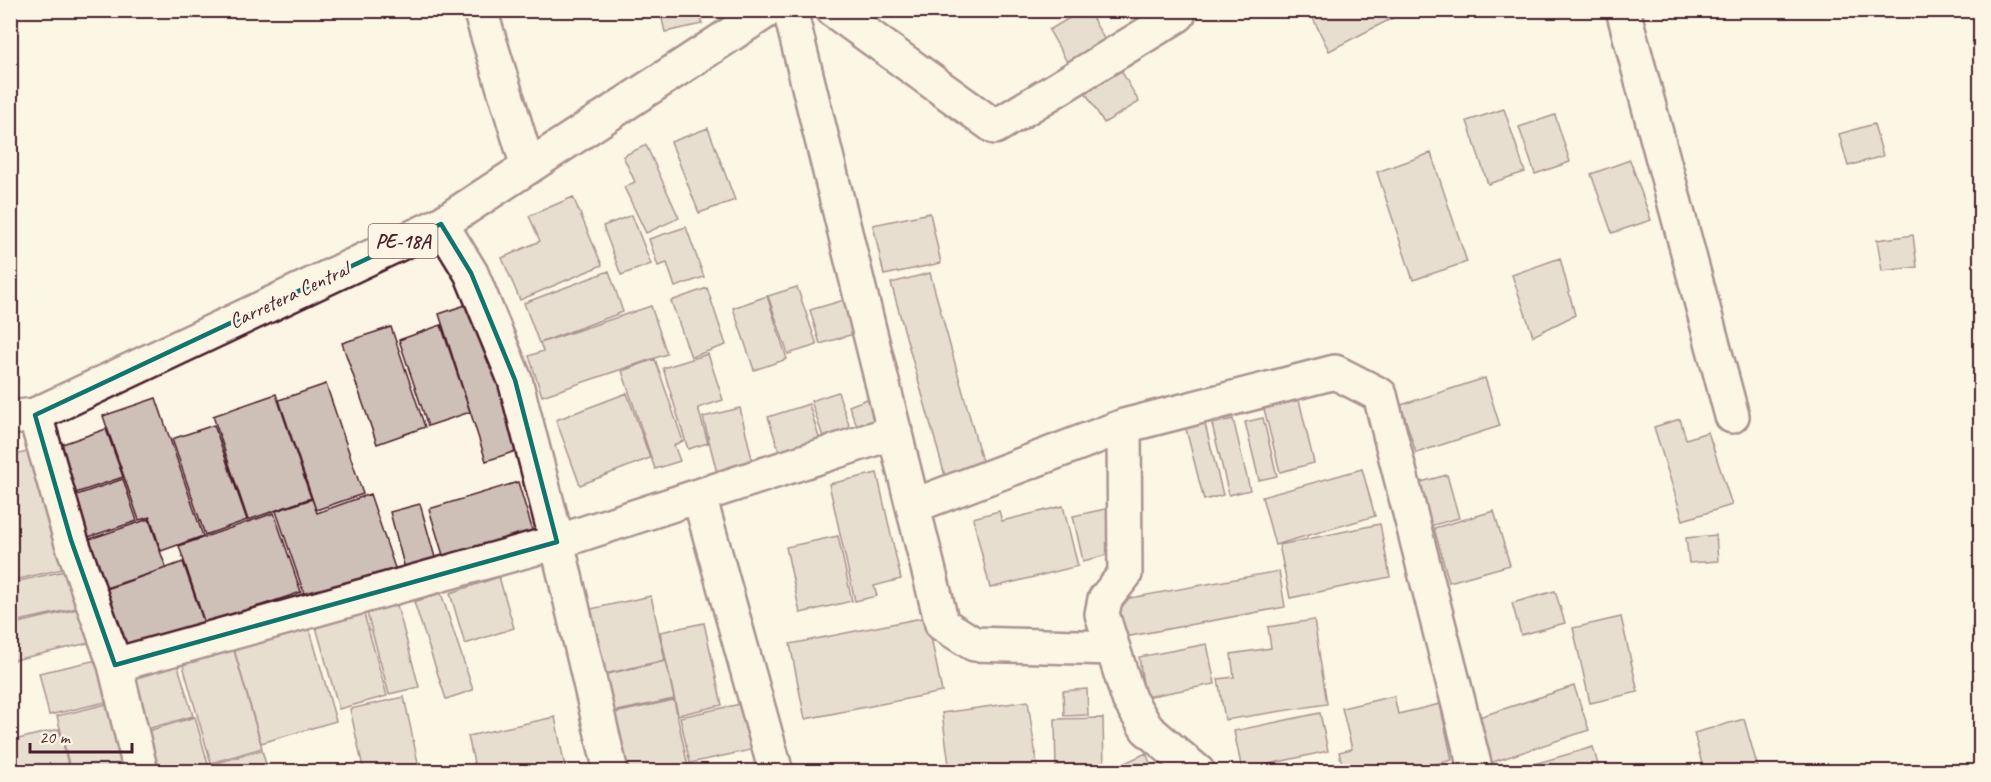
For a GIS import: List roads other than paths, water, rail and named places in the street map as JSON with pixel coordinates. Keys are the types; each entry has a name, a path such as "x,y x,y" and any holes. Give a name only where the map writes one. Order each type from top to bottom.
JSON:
{"main road":[{"path":"480,10 528,167"},
{"name":"Carretera Central","path":"23,417 441,224 768,10"},
{"path":"790,10 942,624 974,644 1113,648"},
{"path":"833,10 995,127 1178,15 1178,10"},
{"path":"1623,10 1732,416"},
{"path":"441,224 471,273 515,380 557,542 611,771"},
{"path":"913,506 1124,426 1335,372 1380,395 1476,771"},
{"path":"23,417 71,540 115,665 141,771"},
{"path":"1124,426 1125,574 1105,599 1102,614 1129,699 1147,729 1198,771"},
{"path":"115,665 557,542 895,432"},
{"path":"699,496 776,771"}]}
